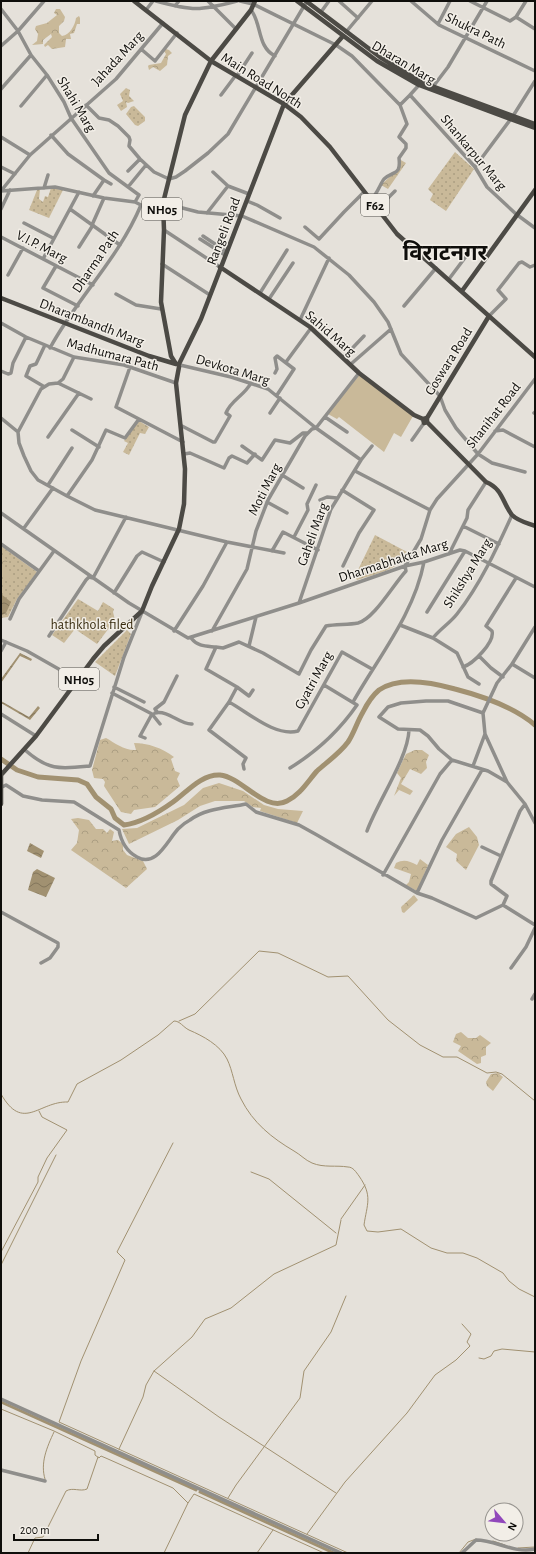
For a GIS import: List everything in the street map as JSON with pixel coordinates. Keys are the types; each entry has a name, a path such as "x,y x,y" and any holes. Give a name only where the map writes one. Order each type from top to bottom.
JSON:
{"main road":[{"name":"F62","path":"134,1 211,61"},
{"name":"Dharan Marg","path":"297,1 306,2 345,34 432,89"},
{"name":"NH05","path":"1,804 2,774 24,752 104,646 142,611 152,586 180,529 184,497 184,454 176,383 178,365 171,356 161,309 164,230 162,211 163,203 185,115 211,61 251,10 254,2"},
{"name":"Dharan Marg","path":"306,2 378,61 419,86 432,89 512,118 535,128"},
{"path":"284,104 345,34"},
{"name":"Main Road North","path":"211,61 284,104 316,132 401,238 534,354"},
{"name":"Rangeli Road","path":"178,365 210,295 220,267 242,216 284,104"},
{"name":"Dharan Marg","path":"512,118 535,124"},
{"path":"462,291 516,214 535,190"},
{"name":"Sahid Marg","path":"220,267 269,298 311,328 359,372 414,415 425,421 486,482 496,486 512,515"},
{"name":"Dharambandh Marg","path":"1,298 178,365"},
{"name":"Goswara Road","path":"425,421 489,316"},
{"path":"512,515 518,520 535,526"}],"street":[{"path":"1,46 18,31 44,1"},
{"path":"146,10 154,1 195,9 215,7 237,1"},
{"path":"176,6 179,1"},
{"path":"208,1 236,29"},
{"path":"240,1 254,2 336,45 352,56 400,105 407,124 399,137 406,144 406,148 399,158 400,165 397,171 384,180 378,192 370,200"},
{"path":"320,12 329,1"},
{"path":"339,1 358,18"},
{"path":"345,34 372,1"},
{"name":"Shukra Path","path":"411,1 438,24 465,39 535,71"},
{"path":"438,24 450,1"},
{"path":"470,1 509,20 516,17 526,1"},
{"path":"432,89 465,39 486,1"},
{"path":"86,106 99,118 109,120 118,126 129,137 129,146 146,165 169,179 176,177 228,134 295,23 306,2"},
{"name":"Shahi Marg","path":"1,9 18,31 31,55 47,75 64,102 71,118 109,173 139,195 135,202"},
{"path":"251,10 256,19 263,44 268,52 275,56"},
{"path":"516,17 535,29"},
{"name":"Jahada Marg","path":"1,191 30,155 116,79 163,23"},
{"path":"141,50 155,62 177,33"},
{"path":"221,96 252,53"},
{"path":"1,89 31,55"},
{"path":"21,106 47,75"},
{"path":"475,166 512,118 535,82"},
{"path":"400,105 419,86"},
{"name":"Shankarpur Marg","path":"410,95 475,166 488,187 516,214 535,228"},
{"path":"51,135 68,154 111,184"},
{"path":"1,137 30,155"},
{"path":"128,171 140,159"},
{"path":"128,187 146,165"},
{"path":"1,167 15,174"},
{"path":"213,172 228,186 249,194"},
{"path":"44,188 48,175"},
{"path":"93,196 104,180"},
{"path":"207,213 228,186"},
{"path":"1,191 55,187 93,196 135,202 162,211"},
{"path":"1,209 10,190"},
{"path":"378,208 395,191"},
{"path":"43,259 79,192"},
{"path":"313,246 364,192"},
{"path":"79,247 92,225 104,198"},
{"path":"247,201 280,218"},
{"path":"163,203 207,213 242,216 313,246 349,275 374,302 388,322 401,354 440,396 445,410 456,428 478,454 492,463 525,472"},
{"name":"Dharma Path","path":"50,348 64,323 94,285 134,223 141,205"},
{"path":"70,209 120,244"},
{"path":"24,223 54,238"},
{"path":"305,227 319,238"},
{"path":"164,230 220,267"},
{"name":"V.I.P. Marg","path":"1,237 94,285"},
{"path":"202,238 208,240 226,254 206,244 202,238"},
{"path":"206,244 208,240"},
{"path":"8,275 23,248"},
{"path":"260,293 287,250"},
{"path":"449,279 470,251"},
{"path":"300,320 329,258"},
{"path":"489,316 506,299 498,290 518,263 522,262 530,268 535,265"},
{"path":"269,298 293,263"},
{"path":"162,264 210,295"},
{"path":"40,292 56,266"},
{"path":"404,306 436,268"},
{"path":"43,288 78,306"},
{"path":"116,294 144,308 161,309"},
{"name":"Madhumara Path","path":"1,323 26,337 74,358 88,358 130,367 176,383"},
{"path":"286,362 311,328"},
{"path":"351,364 391,329"},
{"path":"343,358 364,336"},
{"path":"1,371 10,373 14,367 13,363 26,337"},
{"path":"45,345 36,364 30,366 26,376 43,386 58,383 63,380 74,358"},
{"path":"270,413 278,396 294,370 278,356 275,357 275,373"},
{"name":"Devkota Marg","path":"178,365 251,383 268,389 316,428"},
{"path":"130,367 116,407 183,442"},
{"name":"Moti Marg","path":"212,631 247,569 260,517 282,475 308,433 316,428 359,372"},
{"name":"Shanihat Road","path":"249,646 298,674 326,626 358,623 369,618 395,583 406,571 404,566 421,539 430,510 448,486 478,454 535,379"},
{"path":"58,383 91,399"},
{"path":"182,426 215,442 230,416 226,413 228,408 233,402 242,396 251,383"},
{"path":"43,386 18,432 19,443 31,471 38,480 95,510 180,529 227,542 284,553"},
{"path":"48,437 79,394"},
{"path":"325,417 347,432"},
{"path":"1,418 18,432"},
{"path":"67,496 99,447 106,430 125,438 139,419"},
{"path":"412,440 425,421"},
{"path":"316,428 361,460"},
{"path":"72,430 99,447"},
{"path":"495,431 503,430 523,439 535,447"},
{"path":"242,446 262,460 275,440 290,442 303,433 308,433"},
{"name":"Gaheli Marg","path":"299,603 318,550 330,509 361,460 372,446"},
{"path":"48,485 72,448"},
{"path":"184,454 190,453 224,468 229,458 232,456 247,463 255,454"},
{"path":"355,471 430,510"},
{"path":"282,475 303,488"},
{"path":"449,554 463,526 468,510 486,482"},
{"path":"294,536 308,510 307,504 316,486"},
{"path":"24,528 53,488"},
{"path":"342,490 374,510 359,533 343,566"},
{"path":"320,500 327,497 337,498"},
{"path":"267,502 287,513"},
{"path":"1,513 142,611 174,631 191,638 195,643 202,646 216,646 223,648 239,642 249,646 256,617"},
{"name":"Shikshya Marg","path":"433,638 457,614 499,544 512,515"},
{"path":"93,578 126,517"},
{"path":"463,526 499,544"},
{"path":"272,551 281,532 286,532 318,550"},
{"path":"174,631 203,586 227,542"},
{"path":"1,544 39,571"},
{"name":"Dharmabhakta Marg","path":"191,638 299,603 404,566 424,562 460,550 465,551 535,587"},
{"path":"10,619 19,599 54,551"},
{"path":"427,612 465,551"},
{"path":"114,592 137,556 142,552 164,562"},
{"path":"354,702 372,669 400,625 421,579 424,562"},
{"path":"49,636 86,580 89,577 93,578"},
{"path":"463,667 473,663 493,636 492,631 486,626 516,578"},
{"path":"24,752 36,760 60,769 90,766 114,687 142,611"},
{"path":"400,625 433,638 457,653 468,677 479,684"},
{"path":"535,627 493,692 483,712 485,734 507,782 525,804 535,823"},
{"path":"1,640 27,651 78,680"},
{"path":"1,650 6,642"},
{"path":"216,646 206,669 237,687 249,696 253,690"},
{"name":"Gyatri Marg","path":"230,702 276,730 288,732 298,731 342,652 372,669"},
{"path":"479,656 503,677"},
{"path":"512,664 535,678"},
{"path":"145,738 140,736 152,714 164,702 177,676"},
{"path":"290,768 310,756 322,745 347,719 357,705 324,685"},
{"path":"114,687 144,702"},
{"path":"237,687 230,702 209,730 246,758 243,764 244,769"},
{"path":"112,694 152,714 160,724"},
{"path":"483,712 448,701 426,701 401,703 388,707 379,717 398,729 420,730 452,760 473,766 507,782"},
{"path":"156,710 175,716 186,724 192,724"},
{"path":"1,714 36,736"},
{"path":"367,831 379,802 406,749 409,730"},
{"path":"473,766 485,734"},
{"path":"383,875 440,774 452,760"},
{"path":"417,893 442,840 482,770"},
{"path":"2,787 6,785 23,796 42,800 74,802 119,830 121,840 127,848 133,855 143,861 147,861 156,855 172,839 177,830 191,819 208,811 246,804 256,812 299,825 317,834 383,875 417,893 432,898 476,918 503,905 507,896 490,883 520,811 525,804"},
{"path":"482,847 502,856"},
{"path":"503,905 535,925 526,947 511,968"},
{"path":"1,912 59,945 50,958 40,963"},
{"path":"532,999 535,994"},
{"path":"1,1399 341,1553"},
{"path":"1,1470 45,1481"},
{"path":"462,1553 476,1540 489,1541 518,1550 535,1549"}],"green space":[{"path":"56,9 60,9 65,17 64,21 59,26 59,33 62,36 67,34 72,29 76,18 79,16 80,18 80,24 77,24 74,33 70,34 71,39 66,39 65,47 52,49 48,45 45,47 44,45 52,37 51,34 43,40 43,44 32,45 37,41 38,34 35,29 36,26 47,23 57,15 54,13"},
{"path":"166,49 172,53 168,56 167,65 160,71 153,67 149,70 149,65 161,63 166,54 164,51"},
{"path":"126,88 130,90 129,96 134,101 128,103 126,102 127,107 121,111 117,105 123,101 120,94"},
{"path":"134,106 145,117 145,121 138,126 135,125 126,114 131,107"},
{"path":"455,152 474,169 446,211 430,200 433,194 428,189"},
{"path":"399,159 406,163 388,189 381,185 398,169"},
{"path":"51,188 63,190 49,218 29,210 37,190 40,189 39,199 43,202 45,196 48,197"},
{"path":"359,375 413,416 401,437 394,433 384,452 339,417 337,419 328,414"},
{"path":"139,421 149,427 145,434 140,433 129,455 123,452 128,443 124,441"},
{"path":"375,535 409,553 399,564 386,571 357,580 355,576"},
{"path":"1,546 37,572 17,599 8,617 1,618"},
{"path":"1,554 8,561 1,566"},
{"path":"1,566 6,569 16,581 1,576"},
{"name":"hathkhola filed","path":"78,599 98,611 103,602 114,609 113,612 115,620 97,644 75,629 64,643 52,635"},
{"path":"127,630 131,634 115,676 95,662"},
{"path":"106,738 128,749 136,750 134,743 139,743 160,749 174,757 171,759 175,771 180,773 177,779 180,786 155,807 134,810 131,814 121,812 104,786 105,782 103,779 94,778 92,770 100,740"},
{"path":"415,750 422,750 429,755 426,762 427,768 421,774 410,769 401,784 413,791 410,795 399,790 394,796 401,778 397,773 406,754"},
{"path":"219,783 243,791 264,805 278,809 303,811 297,823 260,811 261,808 253,807 244,801 215,801 200,806 178,820 129,844 122,829 137,828 184,805 203,788"},
{"path":"78,818 89,820 96,829 103,829 107,833 110,829 114,832 112,841 118,840 123,844 123,850 127,855 143,861 147,869 126,888 71,850 77,843 79,830 71,819"},
{"path":"469,827 477,837 479,845 466,870 456,861 457,854 446,847 456,834"},
{"path":"420,859 428,865 417,891 406,885 409,882 411,874 394,868 396,863 402,861 417,865"},
{"path":"414,895 418,900 404,913 402,912 401,907"},
{"path":"461,1032 468,1038 476,1038 480,1035 491,1043 486,1047 486,1055 481,1057 481,1063 477,1064 458,1051 461,1046 453,1042 456,1034"},
{"path":"498,1073 503,1077 493,1091 487,1086 486,1082 491,1074"}],"water":[{"path":"1,594 11,602 6,613 2,615"},
{"path":"20,653 32,659 31,661 20,656 1,683 1,679"},
{"path":"1,701 29,717 38,706 40,708 30,720 1,703"},
{"path":"30,843 44,851 41,858 27,851"},
{"path":"37,869 55,878 46,897 28,890 33,872"}],"waterway":[{"path":"1,759 17,770 38,777 78,780 87,784 96,797 111,809 115,818 124,825 137,822 156,813 200,781 213,776 220,775 228,777 262,799 270,802 279,803 287,801 300,792 317,771 345,746 366,707 377,692 396,683 427,683 465,692 508,708 535,725"},
{"path":"179,1021 195,1014 259,951 278,953 328,977 348,976 388,1020 420,1045 443,1057 457,1057 487,1073 496,1072 502,1074 535,1101"},
{"path":"1,1094 9,1106 17,1112 24,1113 32,1112 58,1103 68,1102 77,1084 121,1060 158,1035 174,1021 178,1022 187,1029 216,1045 220,1049 227,1059 237,1089 246,1108 257,1123 278,1141 312,1163 350,1167 356,1171 368,1195 364,1225 367,1231 378,1232 401,1229 431,1248 447,1253 463,1253 477,1258 503,1273 509,1281 519,1289 535,1297"},
{"path":"1,1252 38,1182 38,1177 47,1158 67,1130 42,1117 39,1111"},
{"path":"173,1143 117,1252 125,1260 81,1361 59,1422 348,1553"},
{"path":"1,1265 56,1155"},
{"path":"251,1172 269,1179 336,1233"},
{"path":"341,1219 365,1185"},
{"path":"119,1449 143,1397 146,1385 154,1371 192,1337 205,1319 231,1308 274,1274 336,1245 341,1220"},
{"path":"228,1498 300,1398 304,1371 331,1332 346,1296"},
{"path":"307,1534 345,1482 407,1413 435,1375 456,1360 470,1346 467,1342 471,1334 462,1324"},
{"path":"479,1358 484,1359 491,1356 494,1351 502,1349 535,1352"},
{"path":"154,1371 219,1417 336,1493"},
{"path":"1,1402 196,1490"},
{"path":"1,1409 54,1431 95,1451 95,1455 99,1458 101,1456 173,1488 188,1503 194,1494 324,1553"},
{"path":"45,1479 43,1467 44,1461 54,1432"},
{"path":"28,1553 35,1538 43,1537 66,1491 71,1489 87,1489 98,1457"},
{"path":"200,1492 334,1553"},
{"path":"164,1553 188,1503"},
{"path":"257,1553 273,1530"},
{"path":"459,1553 468,1542 476,1539"},
{"path":"496,1542 505,1545"},
{"path":"518,1548 535,1547"}],"district":[{"name":"विराटनगर","path":"445,252"}]}
